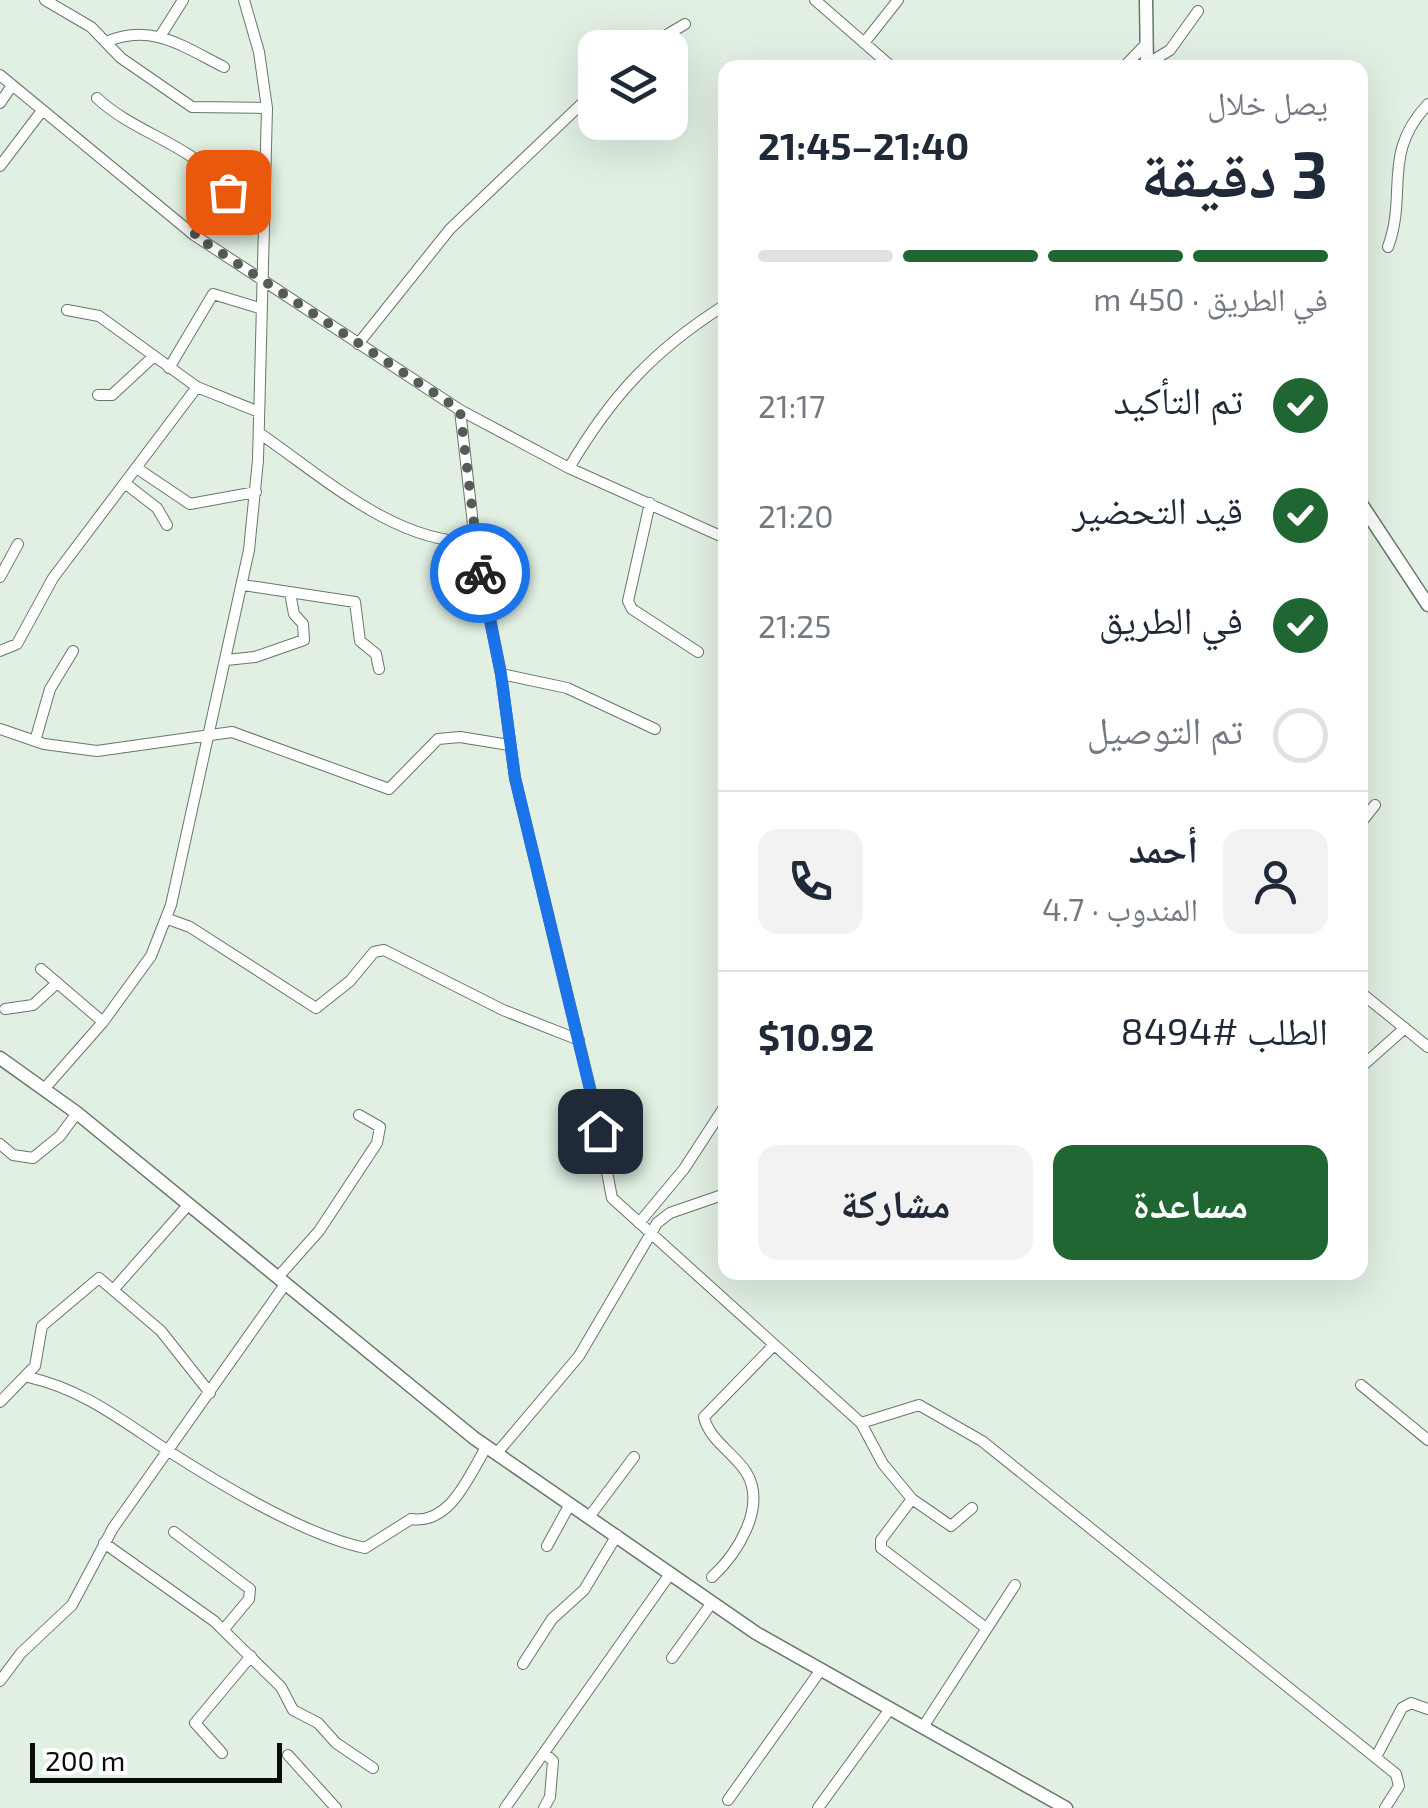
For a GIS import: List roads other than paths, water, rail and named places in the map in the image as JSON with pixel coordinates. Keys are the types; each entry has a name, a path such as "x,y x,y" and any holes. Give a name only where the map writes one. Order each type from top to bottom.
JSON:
{"street":[{"path":"45,0 192,107 267,108"},
{"path":"162,36 182,0"},
{"path":"45,1088 103,1022 157,947 168,918 243,585 256,492 259,280 267,108 259,52 244,0"},
{"path":"814,0 884,60"},
{"path":"864,43 898,0"},
{"path":"1146,0 1147,60"},
{"path":"1156,60 1170,50 1198,11"},
{"path":"675,30 685,24"},
{"path":"106,42 126,33 162,36 224,67"},
{"path":"1131,60 1146,44"},
{"path":"0,76 194,235 460,410 570,468 718,535"},
{"path":"0,103 12,87"},
{"path":"97,98 124,120 182,151 226,189 224,202 194,235"},
{"path":"1388,247 1396,224 1398,156 1428,104"},
{"path":"358,344 450,229 578,107"},
{"path":"0,166 40,112"},
{"path":"169,368 214,294 259,308"},
{"path":"66,310 99,316 197,388 259,412"},
{"path":"570,468 622,390 664,345 718,310"},
{"path":"98,395 112,395 154,357"},
{"path":"0,652 16,644 53,578 197,388"},
{"path":"460,410 474,542 501,674 509,744 612,1198 861,1423 883,1464 912,1498 951,1526 972,1508"},
{"path":"258,433 386,518 439,538 474,542"},
{"path":"138,469 190,504 256,492"},
{"path":"126,484 157,508 167,525"},
{"path":"650,503 628,601 698,652"},
{"path":"1368,514 1428,605"},
{"path":"0,577 18,544"},
{"path":"243,585 355,602 360,641 376,654 379,669"},
{"path":"226,660 255,658 304,640 290,593"},
{"path":"34,741 50,690 74,650"},
{"path":"501,674 550,682 655,730"},
{"path":"0,728 34,741 97,751 232,732 389,789 438,739 460,737 509,744"},
{"path":"1368,813 1375,804"},
{"path":"168,918 190,927 248,969 316,1008 350,981 374,952 384,950 503,1010 579,1040"},
{"path":"41,969 103,1022"},
{"path":"5,1008 33,1004 57,983"},
{"path":"1368,998 1428,1047"},
{"path":"1368,1061 1405,1028"},
{"path":"0,1058 77,1113 492,1450 711,1604 1066,1808"},
{"path":"0,1144 12,1155 33,1158 60,1136 77,1113"},
{"path":"0,1681 21,1653 65,1615 84,1587 104,1543 170,1452 380,1136 380,1127 360,1116"},
{"path":"639,1223 684,1168 718,1117"},
{"path":"28,1376 95,1400 170,1452 345,1544 365,1548 411,1519 426,1521 440,1514 492,1450 579,1356 650,1232 670,1214 718,1197"},
{"path":"114,1289 189,1204"},
{"path":"0,1402 34,1366 42,1326 95,1279 114,1289 161,1331 210,1393"},
{"path":"712,1576 743,1538 751,1488 746,1472 706,1428 704,1418 774,1345"},
{"path":"1361,1384 1428,1440"},
{"path":"861,1423 919,1405 955,1423 1376,1757 1399,1781 1385,1808"},
{"path":"588,1517 634,1456"},
{"path":"912,1498 880,1546 986,1628"},
{"path":"547,1546 570,1504"},
{"path":"174,1532 250,1590 245,1605 224,1630"},
{"path":"523,1664 552,1619 584,1590 616,1535"},
{"path":"104,1543 224,1630 282,1687 293,1710 318,1722 336,1743 373,1768"},
{"path":"504,1808 670,1574"},
{"path":"923,1727 1015,1585"},
{"path":"672,1658 711,1604"},
{"path":"222,1753 195,1723 251,1656"},
{"path":"728,1800 820,1670"},
{"path":"1376,1757 1402,1708 1412,1703 1428,1708"},
{"path":"818,1808 890,1708"},
{"path":"544,1753 553,1762 550,1797 544,1808"},
{"path":"288,1755 336,1808"}]}
